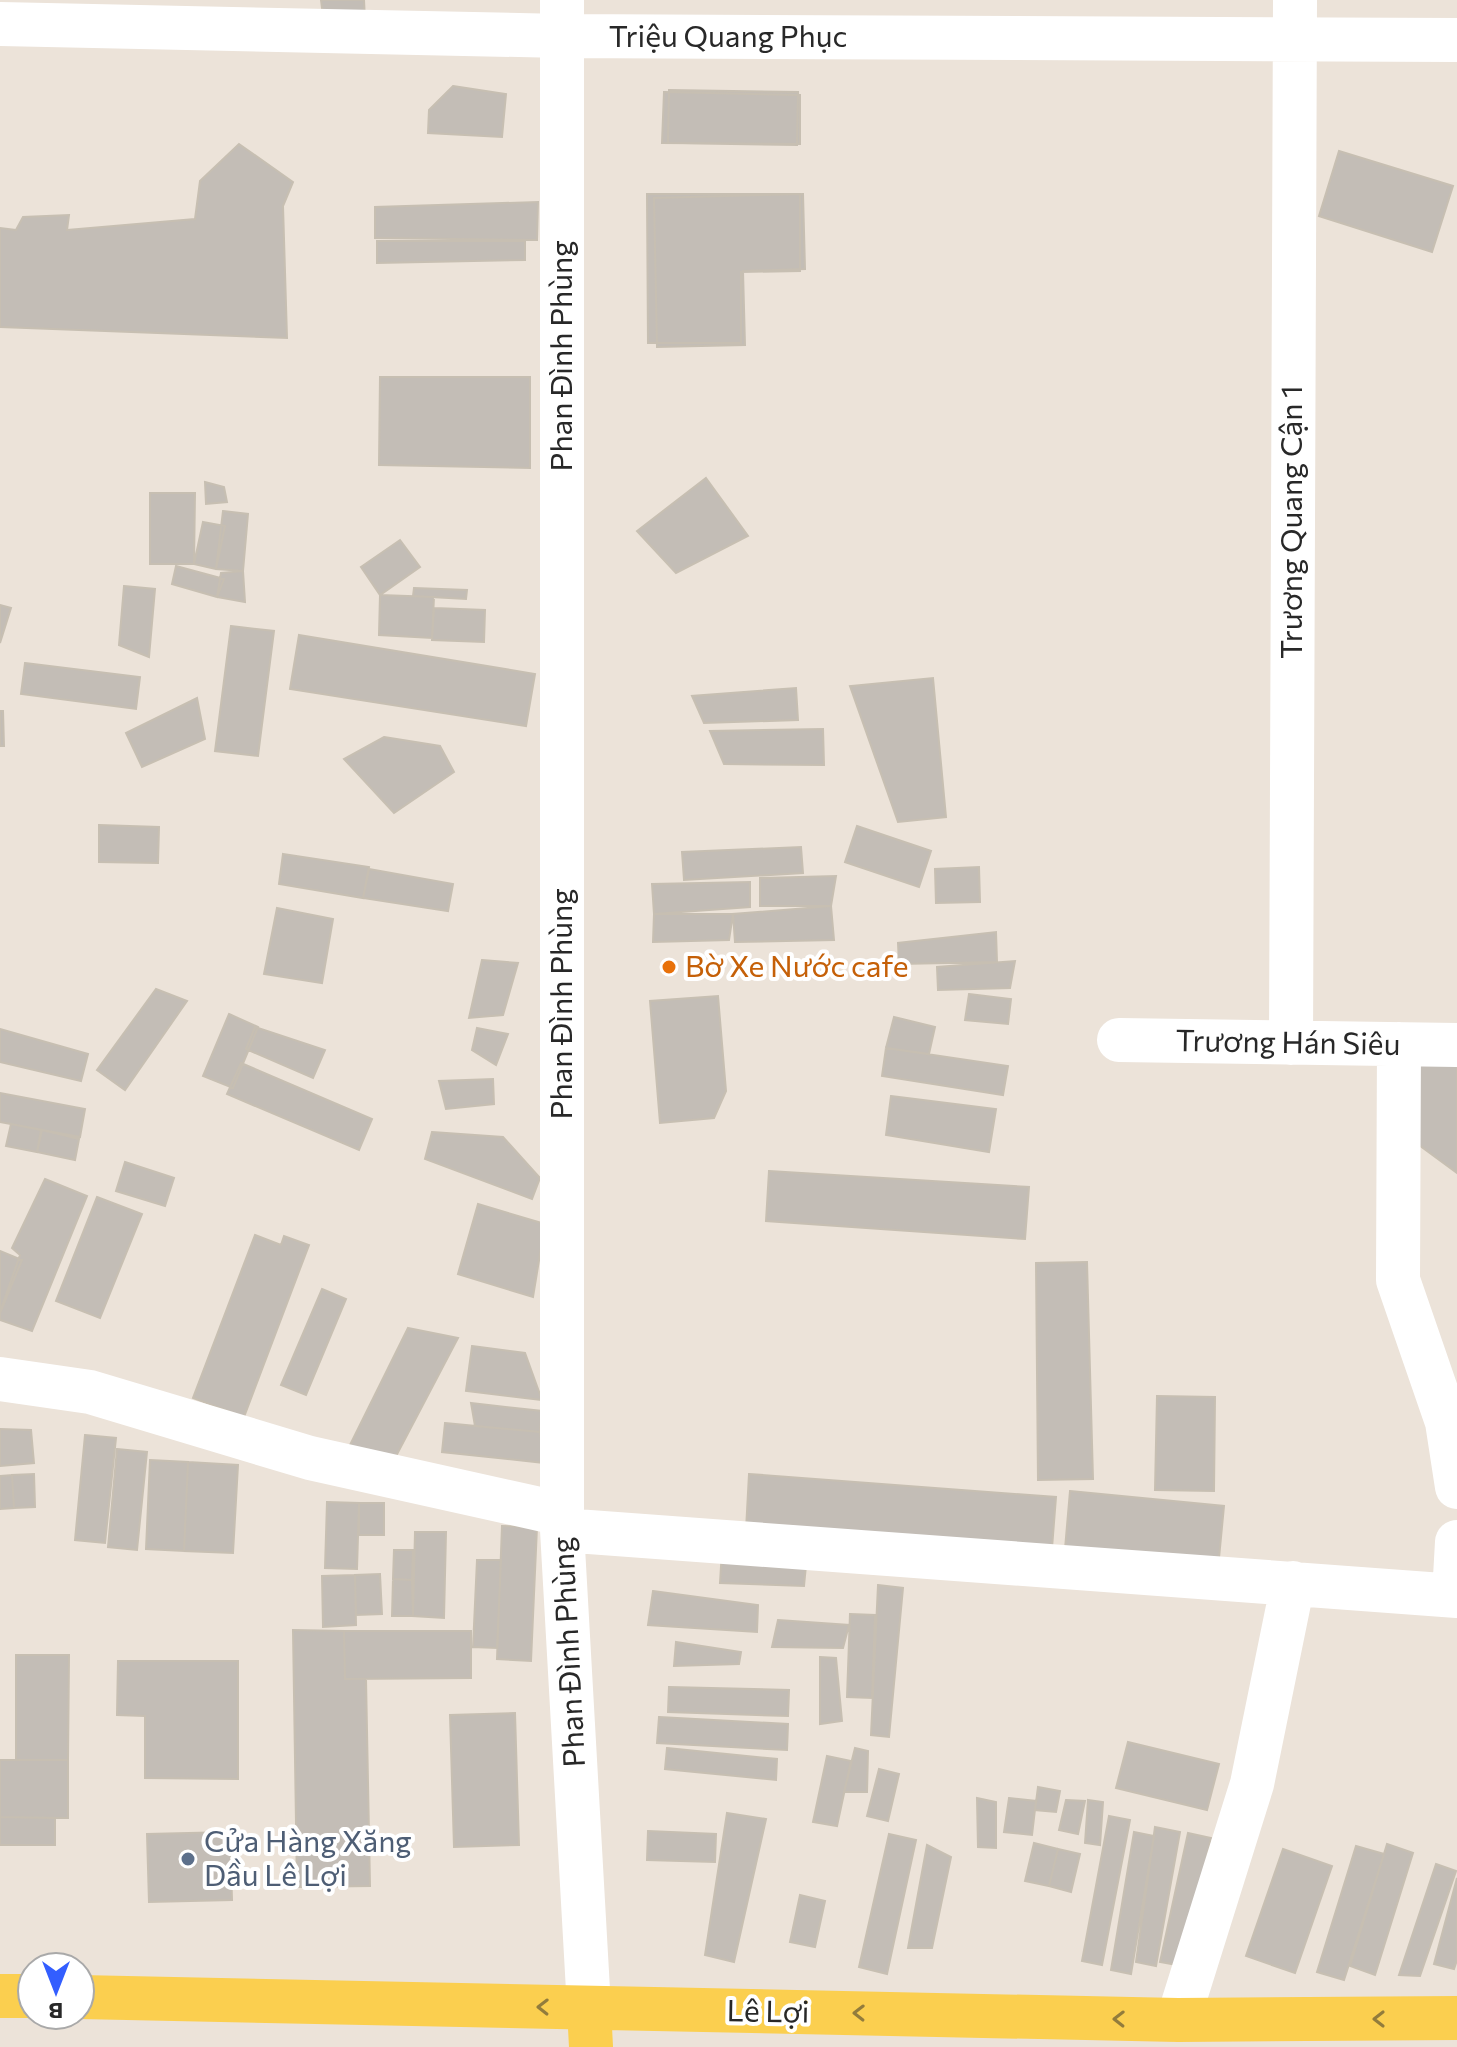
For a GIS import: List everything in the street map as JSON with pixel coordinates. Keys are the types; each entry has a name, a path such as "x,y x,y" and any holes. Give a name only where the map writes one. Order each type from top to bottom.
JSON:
{"main road":[{"name":"Lê Lợi","path":"96,1998 590,2028 1457,2018"}],"street":[{"name":"Triệu Quang Phục","path":"0,24 562,18 1295,20 1457,40"},
{"name":"Phan Đình Phùng","path":"562,18 562,1522 590,2028"},
{"name":"Trương Quang Cận 1","path":"1291,1043 1295,20"},
{"name":"Trương Hán Siêu","path":"1119,1040 1457,1045"},
{"path":"1399,1044 1398,1280 1447,1422 1457,1487"},
{"path":"0,1379 90,1392 310,1458 562,1522 1456,1596 1457,1542"},
{"path":"1178,2020 1252,1784 1293,1583"}],"building":[{"path":"321,0 364,0 365,20 323,16"},
{"path":"453,86 506,94 502,137 428,133 429,110"},
{"path":"669,90 798,92 797,145 668,143"},
{"path":"664,92 800,95 800,144 662,143"},
{"path":"239,144 293,182 283,206 287,338 0,327 0,228 16,230 23,217 69,215 67,230 195,219 200,181"},
{"path":"1339,151 1453,186 1432,252 1319,216"},
{"path":"647,194 800,194 800,271 741,272 741,343 648,343"},
{"path":"803,194 805,269 743,271 745,345 657,347 654,198"},
{"path":"538,202 537,240 375,238 375,207"},
{"path":"377,241 525,241 525,260 377,263"},
{"path":"380,377 530,377 530,468 379,465"},
{"path":"706,478 748,536 676,573 637,531"},
{"path":"205,482 224,487 227,502 206,504"},
{"path":"150,493 195,493 194,564 150,564"},
{"path":"223,511 248,514 243,571 216,569"},
{"path":"203,522 225,526 216,569 194,564"},
{"path":"400,540 420,567 380,595 361,567"},
{"path":"176,566 224,579 217,597 172,584"},
{"path":"243,571 245,602 217,597 221,573"},
{"path":"124,586 155,589 149,657 119,645"},
{"path":"414,588 467,590 466,599 413,596"},
{"path":"380,595 434,597 432,638 379,635"},
{"path":"0,605 11,608 0,643"},
{"path":"434,608 485,610 484,642 432,640"},
{"path":"231,626 274,631 258,756 215,751"},
{"path":"299,635 535,674 526,726 290,689"},
{"path":"25,663 140,677 136,709 21,694"},
{"path":"933,678 946,817 898,822 850,686"},
{"path":"796,688 798,720 704,723 692,696"},
{"path":"197,698 205,739 142,767 126,733"},
{"path":"0,711 3,711 4,746 0,746"},
{"path":"823,729 824,765 724,764 710,731"},
{"path":"384,737 440,746 454,772 394,813 344,759"},
{"path":"99,825 159,827 158,863 99,862"},
{"path":"857,826 931,851 919,887 845,862"},
{"path":"801,847 803,873 684,880 682,852"},
{"path":"283,854 369,867 363,898 279,884"},
{"path":"979,867 980,902 936,903 935,869"},
{"path":"369,869 453,884 448,911 363,898"},
{"path":"836,876 831,906 760,906 760,878"},
{"path":"750,882 750,907 654,914 652,884"},
{"path":"831,906 834,940 735,942 733,914"},
{"path":"277,908 333,919 322,983 264,974"},
{"path":"654,914 733,914 729,940 653,942"},
{"path":"996,932 997,962 899,964 898,943"},
{"path":"482,960 518,963 503,1015 469,1018"},
{"path":"1015,961 1010,988 938,990 937,967"},
{"path":"156,989 187,1001 125,1090 97,1070"},
{"path":"969,994 1011,999 1008,1024 965,1020"},
{"path":"718,996 726,1091 714,1118 660,1123 650,1001"},
{"path":"229,1014 258,1027 233,1088 203,1076"},
{"path":"894,1017 935,1027 929,1054 886,1048"},
{"path":"255,1027 325,1050 313,1078 246,1049"},
{"path":"477,1028 508,1034 496,1065 472,1050"},
{"path":"0,1029 88,1054 81,1081 0,1062"},
{"path":"886,1048 1008,1066 1003,1095 882,1076"},
{"path":"1406,1054 1457,1061 1457,1173 1408,1137"},
{"path":"241,1063 372,1119 359,1150 227,1094"},
{"path":"493,1079 494,1104 446,1109 439,1081"},
{"path":"0,1093 85,1109 80,1137 0,1122"},
{"path":"891,1096 996,1109 989,1152 886,1135"},
{"path":"11,1124 41,1130 37,1152 6,1146"},
{"path":"42,1130 79,1139 75,1160 37,1152"},
{"path":"432,1132 503,1137 540,1178 532,1199 425,1159"},
{"path":"125,1162 174,1178 165,1206 116,1191"},
{"path":"769,1171 1029,1187 1025,1239 766,1221"},
{"path":"45,1179 87,1196 32,1331 0,1320 0,1312 20,1255 12,1248"},
{"path":"97,1197 142,1214 100,1318 56,1301"},
{"path":"478,1204 545,1224 533,1297 458,1274"},
{"path":"255,1235 281,1245 284,1236 309,1245 244,1417 193,1398"},
{"path":"0,1251 22,1260 0,1313"},
{"path":"1087,1262 1093,1479 1038,1480 1036,1263"},
{"path":"322,1289 346,1299 306,1395 281,1385"},
{"path":"408,1328 458,1338 394,1460 344,1457"},
{"path":"472,1346 525,1353 542,1400 466,1391"},
{"path":"1157,1396 1215,1397 1214,1491 1155,1490"},
{"path":"471,1403 542,1411 540,1432 475,1426"},
{"path":"445,1423 540,1432 545,1463 442,1452"},
{"path":"0,1429 31,1430 34,1463 0,1466"},
{"path":"85,1435 116,1438 105,1543 75,1540"},
{"path":"117,1449 147,1452 137,1550 108,1547"},
{"path":"150,1460 188,1462 184,1551 146,1549"},
{"path":"188,1462 238,1465 233,1553 184,1551"},
{"path":"34,1474 35,1507 14,1508 12,1475"},
{"path":"749,1474 1056,1497 1052,1548 746,1530"},
{"path":"12,1475 14,1508 0,1509 0,1476"},
{"path":"1070,1491 1224,1506 1219,1558 1065,1549"},
{"path":"327,1502 359,1503 357,1569 325,1568"},
{"path":"359,1503 384,1503 384,1535 359,1535"},
{"path":"502,1526 537,1527 531,1661 497,1659"},
{"path":"415,1532 446,1532 444,1618 413,1616"},
{"path":"394,1550 413,1550 412,1580 393,1579"},
{"path":"722,1550 807,1555 804,1586 720,1583"},
{"path":"477,1560 501,1560 497,1648 473,1647"},
{"path":"380,1574 382,1614 356,1615 355,1575"},
{"path":"355,1575 356,1625 323,1627 322,1576"},
{"path":"393,1579 412,1580 413,1616 392,1616"},
{"path":"878,1585 903,1588 889,1737 871,1735"},
{"path":"653,1591 758,1605 757,1632 648,1625"},
{"path":"850,1614 875,1615 872,1698 847,1697"},
{"path":"778,1620 849,1625 843,1648 772,1647"},
{"path":"293,1630 344,1631 345,1679 366,1679 370,1886 297,1887"},
{"path":"344,1631 471,1631 471,1678 345,1679"},
{"path":"676,1642 741,1652 739,1664 674,1666"},
{"path":"16,1655 69,1655 68,1760 16,1760"},
{"path":"820,1657 836,1658 842,1721 820,1724"},
{"path":"118,1661 238,1661 238,1779 145,1778 145,1716 117,1715"},
{"path":"669,1687 789,1690 788,1716 668,1712"},
{"path":"515,1713 519,1845 454,1847 450,1715"},
{"path":"659,1717 788,1724 787,1750 657,1743"},
{"path":"1128,1742 1219,1764 1207,1810 1116,1788"},
{"path":"667,1748 777,1759 776,1780 665,1769"},
{"path":"855,1748 868,1751 867,1792 844,1792"},
{"path":"827,1756 851,1761 837,1826 813,1822"},
{"path":"0,1760 68,1760 68,1818 0,1817"},
{"path":"879,1769 899,1774 888,1821 867,1816"},
{"path":"1038,1787 1060,1791 1056,1812 1035,1810"},
{"path":"977,1798 996,1802 996,1848 978,1847"},
{"path":"1009,1798 1036,1801 1032,1835 1004,1832"},
{"path":"1066,1800 1085,1801 1078,1834 1059,1830"},
{"path":"1088,1800 1103,1802 1100,1845 1085,1843"},
{"path":"727,1813 766,1819 734,1962 705,1955"},
{"path":"1109,1816 1130,1820 1102,1965 1082,1961"},
{"path":"0,1817 55,1818 55,1845 0,1845"},
{"path":"1155,1827 1180,1832 1156,1966 1136,1962"},
{"path":"648,1831 716,1834 715,1862 647,1860"},
{"path":"230,1832 232,1900 149,1902 147,1834"},
{"path":"1134,1832 1154,1836 1131,1974 1111,1970"},
{"path":"1188,1833 1211,1838 1183,1966 1160,1962"},
{"path":"889,1834 916,1840 887,1974 859,1967"},
{"path":"1034,1843 1058,1849 1049,1886 1025,1881"},
{"path":"1387,1844 1413,1853 1375,1975 1350,1966"},
{"path":"927,1845 951,1857 932,1948 908,1948"},
{"path":"1356,1846 1384,1854 1344,1980 1317,1972"},
{"path":"1058,1849 1080,1854 1071,1892 1049,1886"},
{"path":"1283,1849 1332,1866 1295,1973 1246,1956"},
{"path":"1436,1864 1456,1871 1420,1976 1399,1975"},
{"path":"1457,1878 1457,1960 1454,1969 1434,1964"},
{"path":"800,1895 825,1901 815,1947 790,1942"}],"place":[{"name":"Bờ Xe Nước cafe","path":"669,967"},
{"name":"Cửa Hàng Xăng Dầu Lê Lợi","path":"188,1859"}]}
